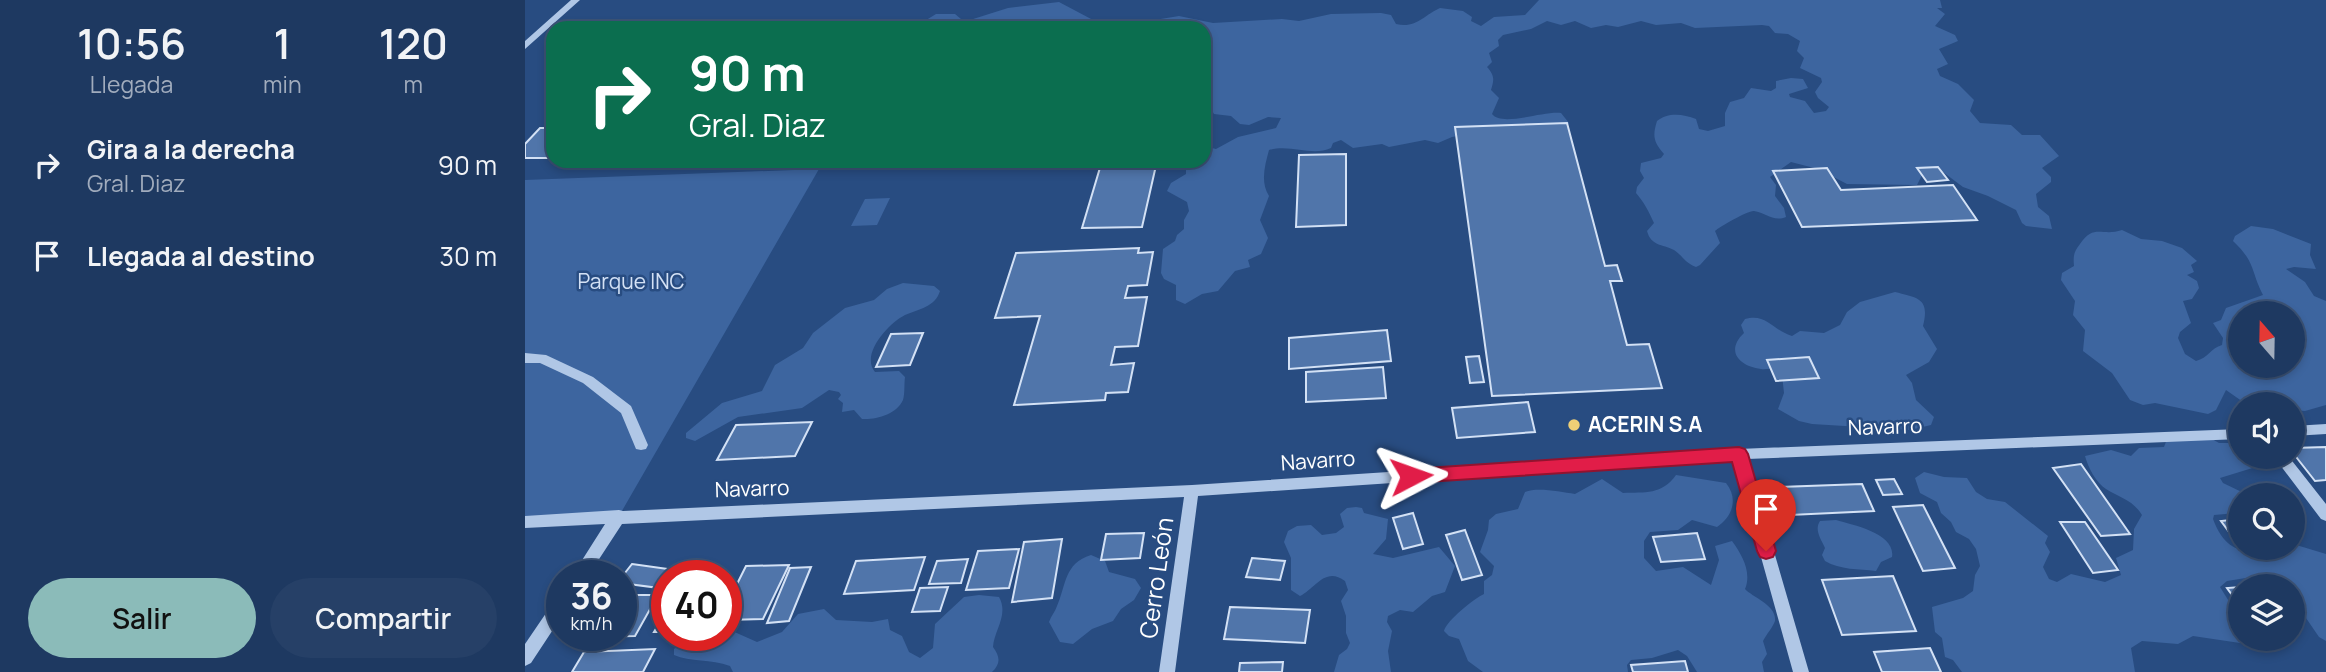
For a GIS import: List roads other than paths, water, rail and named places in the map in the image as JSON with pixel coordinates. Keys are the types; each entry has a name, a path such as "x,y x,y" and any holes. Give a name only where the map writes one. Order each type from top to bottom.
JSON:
{"street":[{"path":"553,21 576,0"},
{"path":"525,46 546,27"},
{"path":"525,358 542,358 588,380 627,410 641,445"},
{"path":"2305,430 2326,429"},
{"name":"Navarro","path":"525,522 1192,491 1739,454 2228,434"},
{"path":"1739,454 1801,672"},
{"path":"2290,469 2326,515"},
{"name":"Cerro León","path":"1167,672 1192,491"},
{"path":"589,560 618,516"},
{"path":"525,658 546,626"}],"place":[{"name":"ACERIN S.A","path":"1574,425"}],"park label":[{"name":"Parque INC","path":"631,282"}]}
